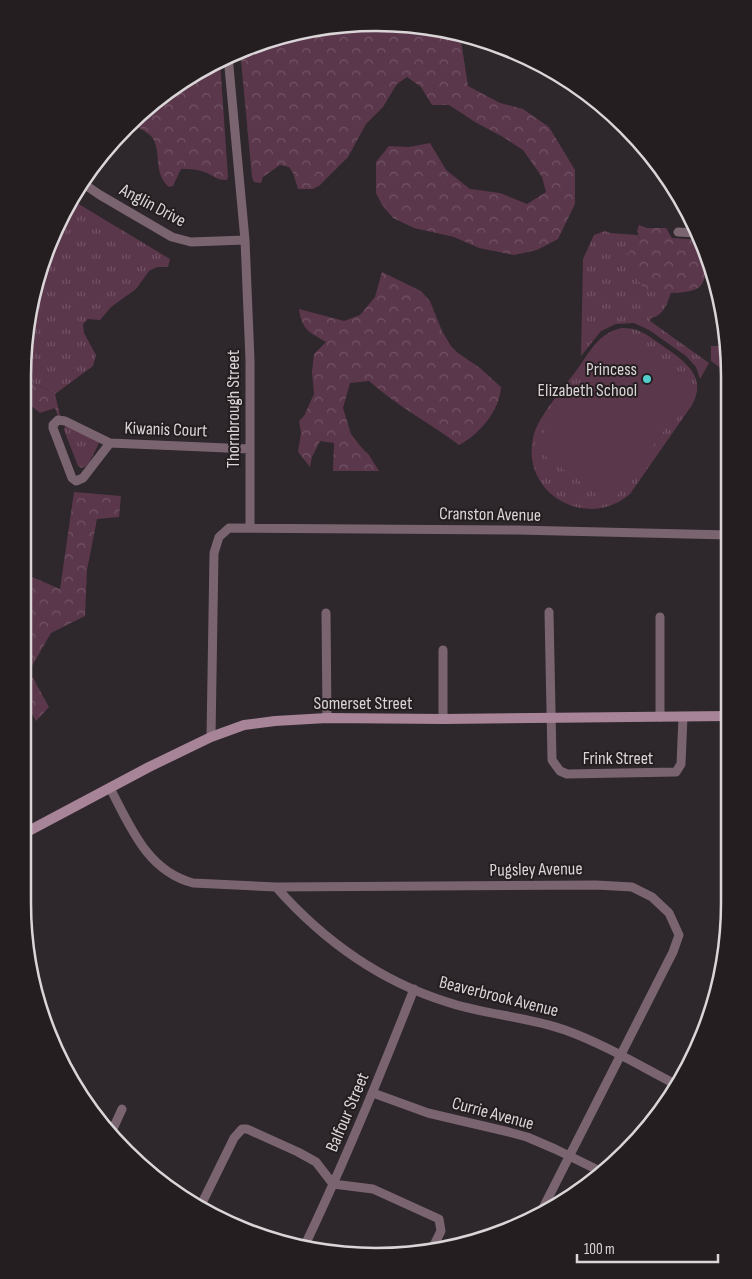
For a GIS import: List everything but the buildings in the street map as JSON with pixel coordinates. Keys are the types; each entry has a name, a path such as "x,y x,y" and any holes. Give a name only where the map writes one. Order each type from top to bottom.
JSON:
{"main road":[{"name":"Somerset Street","path":"31,830 210,737 229,729 261,722 327,718 443,719 721,716"}],"street":[{"name":"Thornbrough Street","path":"229,65 245,240 250,360 250,527"},
{"name":"Anglin Drive","path":"88,186 172,237 192,242 245,240"},
{"path":"678,232 689,233"},
{"name":"Kiwanis Court","path":"110,443 84,478 76,481 72,478 53,425 58,420 65,421 110,443 250,449"},
{"path":"210,737 214,552 219,537 225,530 236,527 250,527"},
{"name":"Cranston Avenue","path":"250,527 721,535"},
{"path":"549,612 551,718"},
{"path":"326,613 327,718"},
{"path":"660,617 660,717"},
{"path":"443,650 443,719"},
{"name":"Frink Street","path":"551,718 552,760 560,771 567,774 662,774 676,772 682,764 682,717"},
{"name":"Pugsley Avenue","path":"110,788 142,848 171,874 192,883 276,887 596,884 632,887 652,897 669,912 679,935 673,952 545,1203"},
{"name":"Beaverbrook Avenue","path":"276,887 297,911 334,942 368,966 414,989 447,1002 555,1027 592,1041 671,1081"},
{"name":"Balfour Street","path":"307,1241 373,1093 414,989"},
{"name":"Currie Avenue","path":"373,1093 428,1113 509,1132 544,1144 595,1169"},
{"path":"113,1126 122,1109"},
{"path":"203,1201 234,1138 242,1129 253,1130 316,1162 333,1184 373,1189 439,1219 441,1231 435,1242"}],"green space":[{"path":"376,31 399,32 421,34 461,42 468,86 500,103 523,109 549,127 575,170 575,204 558,239 537,250 514,255 479,248 454,237 414,228 393,218 382,205 376,193 376,162 389,146 409,147 430,143 446,170 470,189 500,193 527,204 546,192 542,177 523,150 449,105 432,105 421,87 407,77 397,84 383,107 366,124 348,157 319,186 313,189 298,189 289,167 280,165 263,177 261,183 254,182 241,59 287,43 331,34"},
{"path":"221,69 227,180 218,179 200,171 181,169 173,186 169,187 161,175 155,142 149,134 138,127 184,89"},
{"path":"77,203 170,259 168,267 157,267 149,271 136,289 111,307 100,320 88,319 83,324 84,333 96,355 93,366 55,394 33,383 31,376 34,331 43,287 57,244"},
{"path":"639,225 647,228 666,228 672,238 693,239 705,276 701,285 687,292 645,291 626,260 626,256 640,239 637,231"},
{"path":"605,231 638,235 640,239 637,244 666,292 671,292 662,312 651,318 650,321 709,363 700,379 696,367 686,356 649,330 634,323 616,324 601,331 581,356 583,259 594,235"},
{"path":"382,272 421,291 430,301 442,331 451,346 501,387 500,396 493,413 487,421 467,441 459,445 369,381 350,383 343,408 351,434 369,455 379,471 333,471 334,443 320,441 312,457 310,467 298,452 301,433 299,421 304,416 314,394 312,372 314,354 326,342 307,330 302,322 299,309 344,321 360,315 375,297"},
{"path":"622,328 634,329 644,333 686,364 695,378 697,386 696,395 692,405 630,494 613,505 595,509 577,507 561,501 547,490 537,476 532,458 535,430 551,403 595,344 607,334"},
{"path":"616,333 694,389 611,504 533,447"},
{"path":"711,346 719,346 721,367 711,361"},
{"path":"33,383 55,394 60,416 58,416 55,408 40,413 31,406 31,384"},
{"path":"66,426 100,441 85,467 81,468 78,466 64,430"},
{"path":"74,492 121,496 119,517 97,519 87,570 85,616 51,633 31,668 31,576 60,589"},
{"path":"31,675 49,707 36,721 31,712"}],"place":[{"name":"Princess Elizabeth School","path":"647,379"}]}
